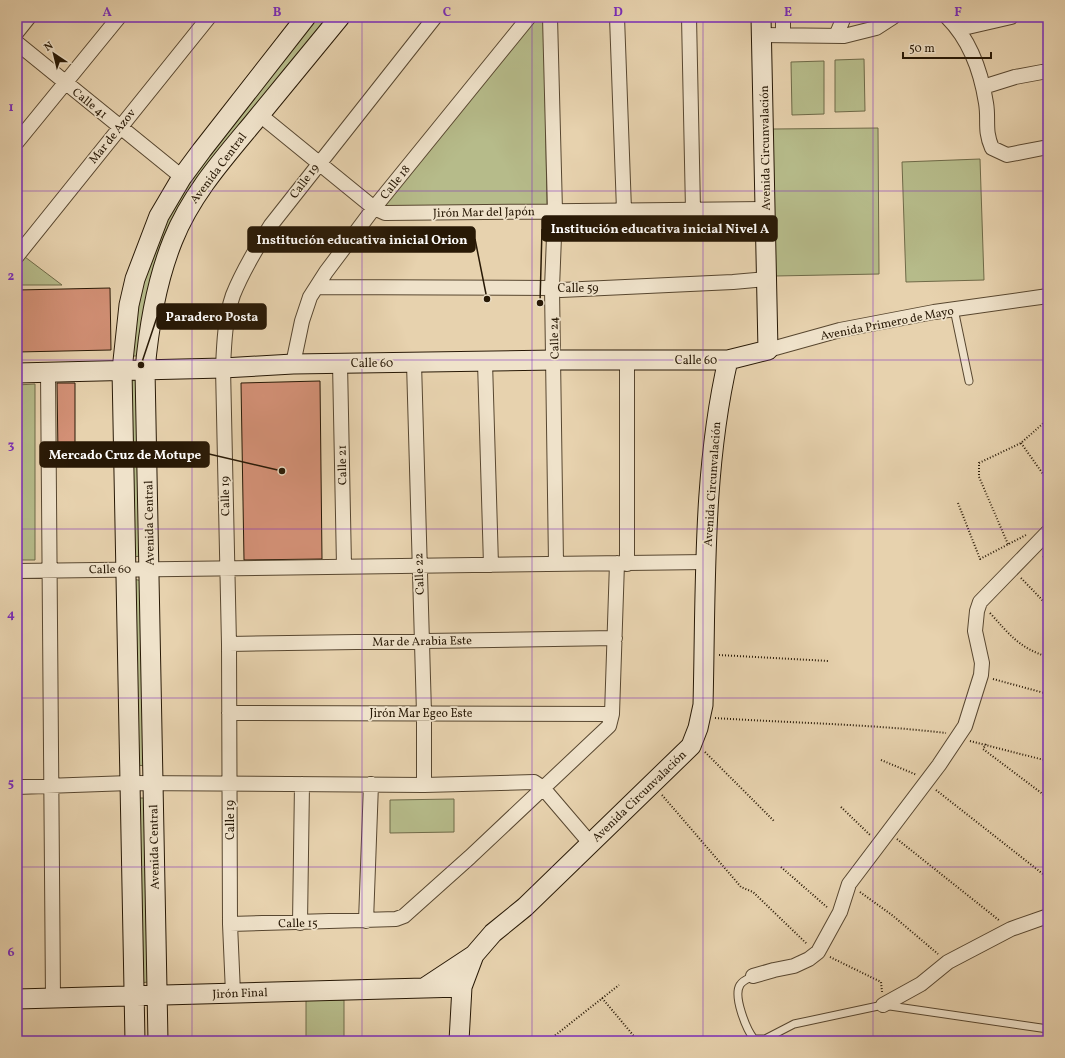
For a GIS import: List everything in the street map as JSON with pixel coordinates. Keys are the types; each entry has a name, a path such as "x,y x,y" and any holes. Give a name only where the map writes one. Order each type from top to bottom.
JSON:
{"street":[{"path":"17,32 29,17"},
{"path":"17,142 119,17"},
{"name":"Mar de Azov","path":"17,256 119,127 209,17"},
{"name":"Avenida Central","path":"136,1041 122,370 129,305 135,279 159,216 182,177 306,17"},
{"name":"Avenida Central","path":"158,1041 145,370 149,326 163,267 173,239 189,208 211,174 340,17"},
{"name":"Calle 19","path":"233,993 230,924 229,644 226,568 223,368 224,336 233,296 251,257 271,225 318,163 434,17"},
{"name":"Calle 18","path":"293,364 302,321 310,297 374,208 529,17"},
{"name":"Calle 24","path":"550,17 555,211 552,288 556,563"},
{"path":"617,17 624,210"},
{"path":"689,17 693,210"},
{"path":"783,17 783,36"},
{"path":"836,36 844,17"},
{"path":"947,17 959,29 979,67 986,104 987,136 992,148 1007,155 1048,147"},
{"path":"959,29 1011,17"},
{"path":"761,26 783,36 836,36 876,28 890,18"},
{"name":"Avenida Circunvalación","path":"761,26 768,350"},
{"name":"Calle 41","path":"17,44 182,177"},
{"path":"983,87 1015,77 1042,72"},
{"name":"Jirón Mar del Japón","path":"260,115 374,208 385,213 766,209"},
{"name":"Calle 59","path":"317,287 552,288 569,290 767,279"},
{"name":"Avenida Primero de Mayo","path":"728,360 840,330 954,309 1048,296"},
{"name":"Calle 60","path":"17,373 223,368 340,363 554,360 728,360"},
{"path":"612,714 615,638 622,563 627,360"},
{"name":"Avenida Circunvalación","path":"459,1041 462,987 474,955 493,934 525,907 691,746 703,705 706,562 714,440 720,395 728,360"},
{"path":"485,362 491,565"},
{"name":"Calle 21","path":"340,363 344,566"},
{"name":"Calle 22","path":"414,363 418,566 424,712 424,784"},
{"path":"48,372 53,998"},
{"path":"753,976 794,966 809,959 818,952 840,912 849,884 927,782 965,726 981,675 982,663 976,631 976,611 980,602 1013,570 1048,532"},
{"name":"Calle 60","path":"17,571 706,562"},
{"name":"Mar de Arabia Este","path":"229,644 615,638"},
{"name":"Jirón Mar Egeo Este","path":"229,713 424,712 612,714"},
{"name":"Calle 15","path":"230,924 366,921 396,919 404,916 609,726 612,714"},
{"path":"17,787 130,783 424,784 534,782 543,788 590,843"},
{"path":"300,923 302,784"},
{"path":"366,921 371,784"},
{"path":"883,1005 921,984 948,962 1011,930 1048,916"},
{"path":"424,988 474,955"},
{"name":"Jirón Final","path":"17,999 462,987"}],"lane":[{"path":"954,309 969,381"},
{"path":"753,976 743,980 739,986 738,997 748,1030 754,1039 765,1039 794,1024 883,1005 1048,1029"}],"path":[{"path":"1008,544 979,477 979,463 1021,444 1048,420"},
{"path":"1021,444 1048,481"},
{"path":"958,503 980,559 1027,535"},
{"path":"1013,570 1048,606"},
{"path":"980,602 1016,642 1035,653 1048,657"},
{"path":"704,654 829,661"},
{"path":"981,675 1048,694"},
{"path":"700,717 836,725 886,726 958,736 1048,761"},
{"path":"693,740 775,822"},
{"path":"986,744 983,749 1048,798"},
{"path":"881,760 919,776 1048,878"},
{"path":"652,784 741,887 753,892 806,944 818,952 881,982 883,1005"},
{"path":"841,807 879,844"},
{"path":"888,832 1011,930"},
{"path":"780,867 825,907 840,912"},
{"path":"849,884 892,915 948,962"},
{"path":"548,1041 619,985"},
{"path":"602,998 638,1041"}],"green space":[{"path":"313,17 333,17 201,181 144,356 128,356 133,305 175,194"},
{"path":"537,17 544,17 547,209 383,206"},
{"path":"864,59 865,111 835,112 835,60"},
{"path":"824,61 824,114 792,115 791,62"},
{"path":"878,128 879,274 775,276 773,129"},
{"path":"980,159 984,280 906,282 902,162"},
{"path":"25,257 62,285 17,285 17,266"},
{"path":"141,380 143,556 130,557 127,381"},
{"path":"35,384 35,560 17,560 17,385"},
{"path":"131,579 145,581 147,766 135,765"},
{"path":"136,798 148,798 149,982 139,983"},
{"path":"454,799 454,832 390,833 390,800"},
{"path":"306,1000 344,1000 344,1041 306,1041"}],"building":[{"path":"110,288 111,350 17,352 17,290"},
{"path":"320,381 322,559 244,560 241,383"},
{"path":"57,383 75,383 75,454 58,454"}],"place":[{"name":"Institución educativa inicial Orion","path":"487,299"},
{"name":"Institución educativa inicial Nivel A","path":"540,303"},
{"name":"Paradero Posta","path":"141,365"},
{"name":"Mercado Cruz de Motupe","path":"282,471"}]}
